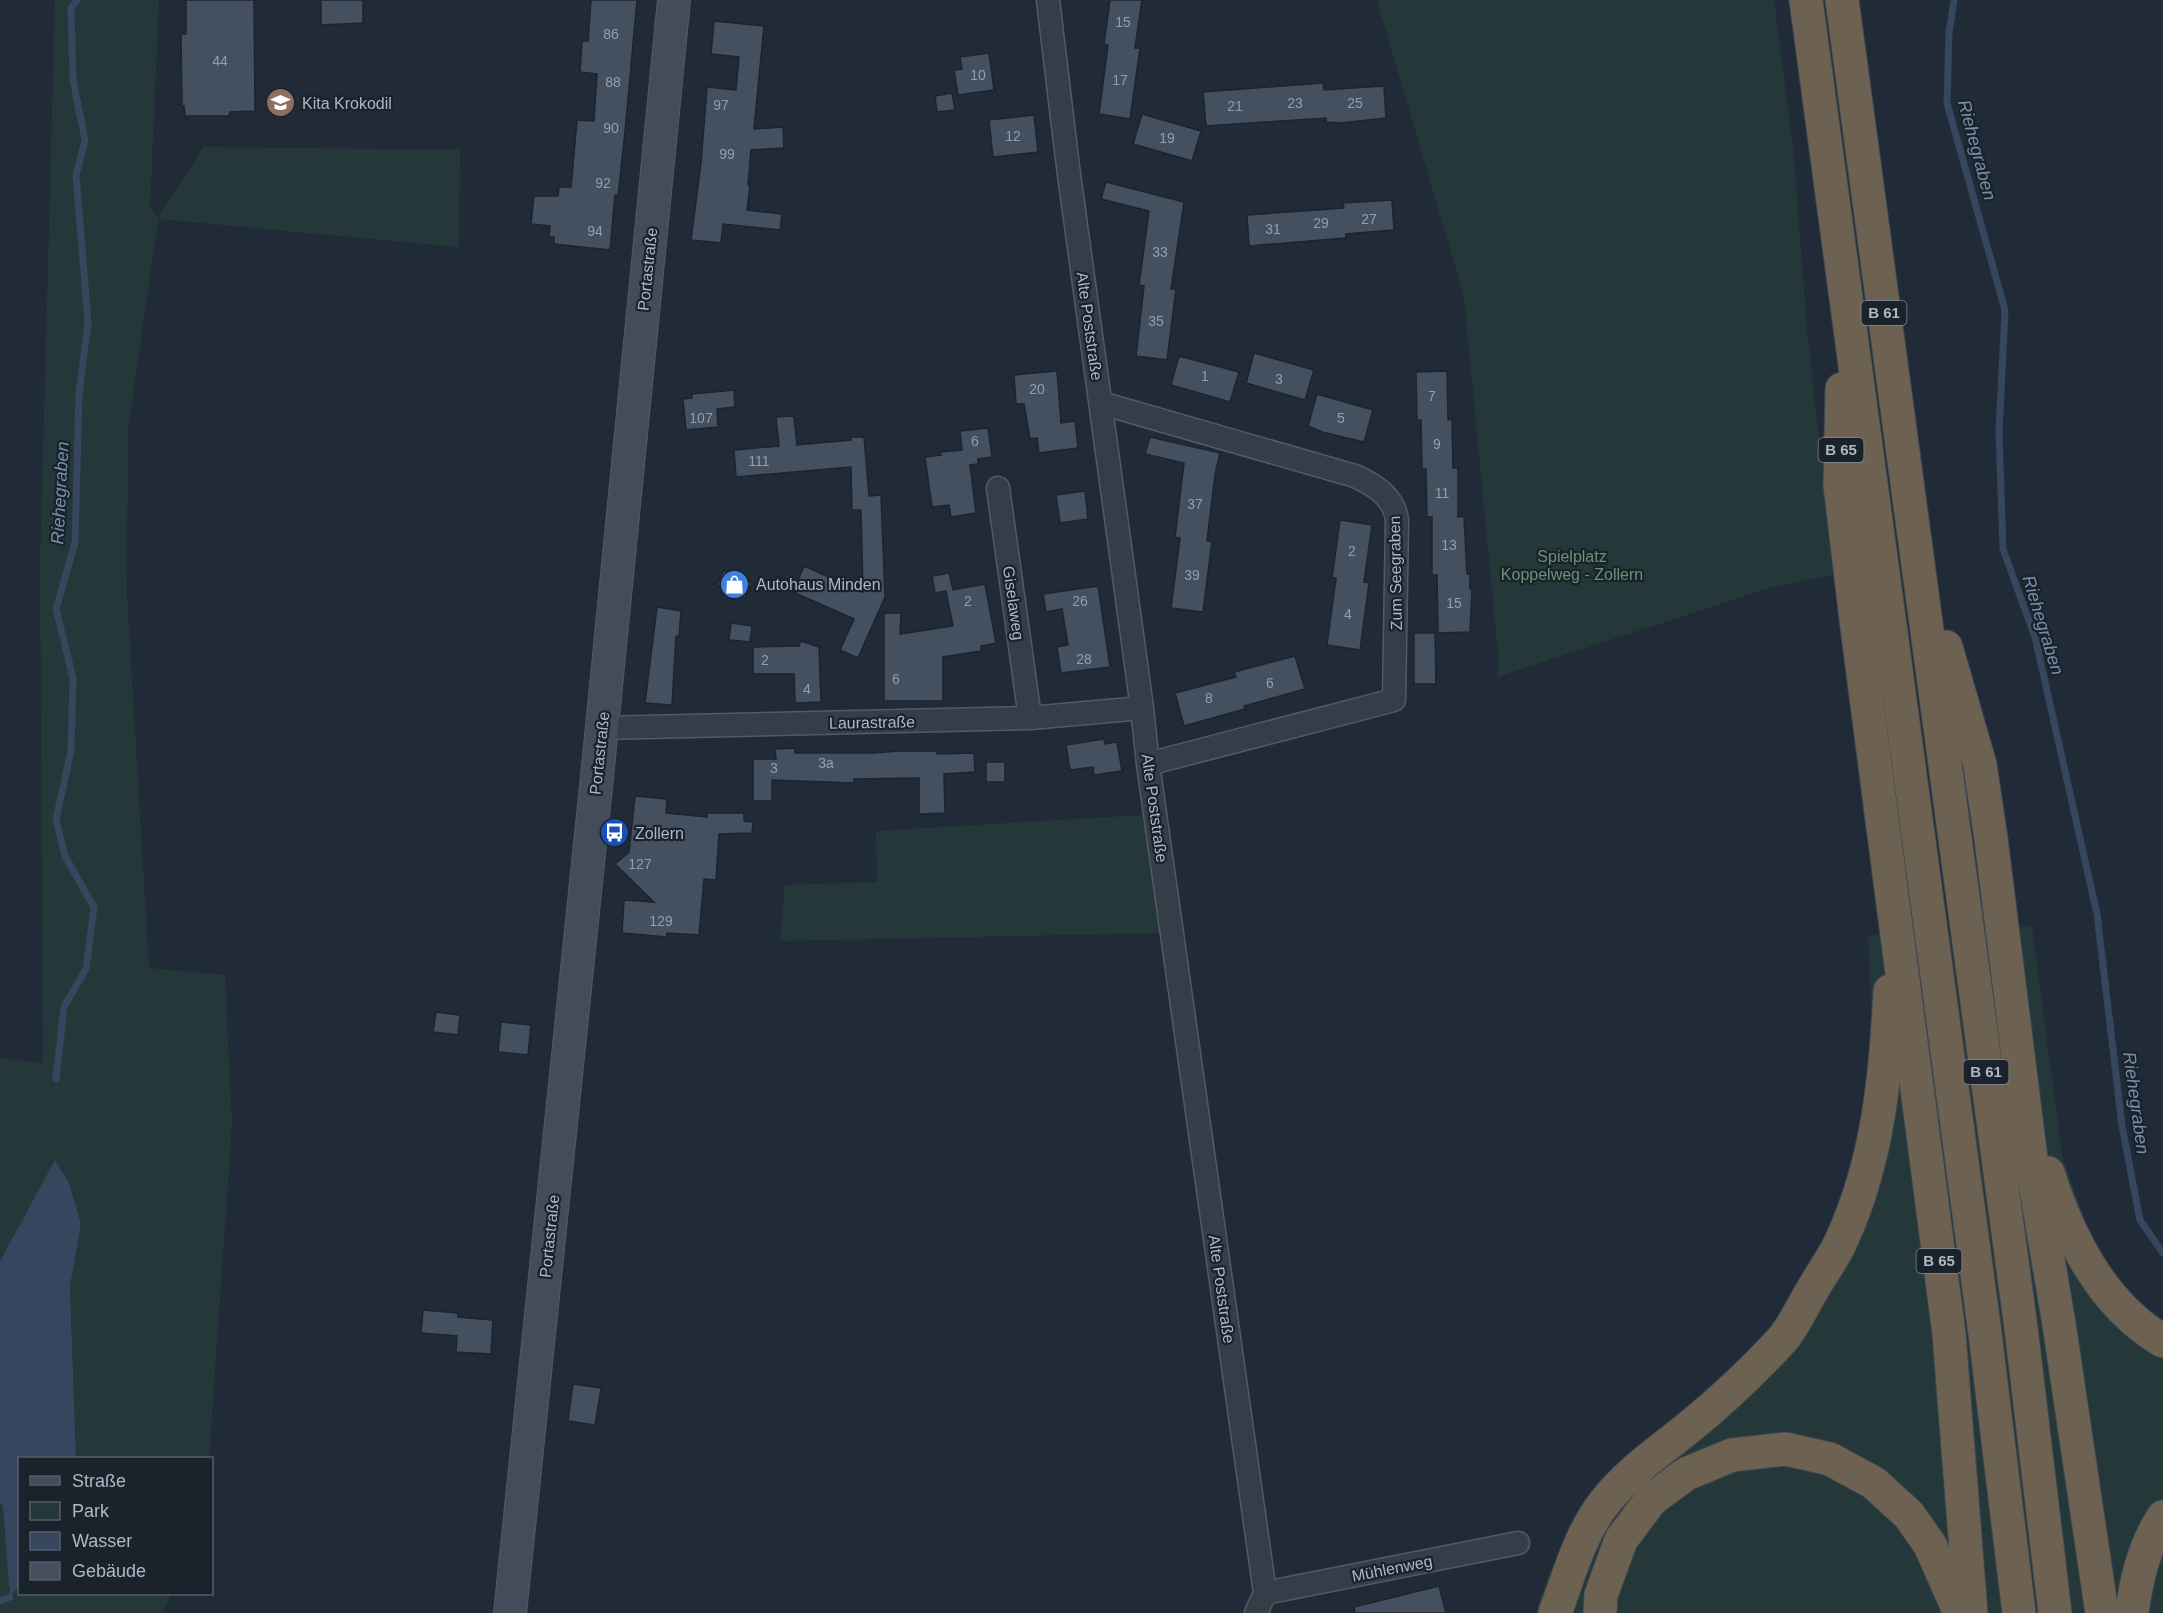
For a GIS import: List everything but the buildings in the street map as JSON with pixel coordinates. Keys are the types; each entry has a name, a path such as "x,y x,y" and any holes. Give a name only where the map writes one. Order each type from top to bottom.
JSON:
{"highway":[{"name":"B 61","path":"1806,0 1984,1322 2019,1613"},
{"name":"B 61","path":"1842,0 2021,1328 2055,1613"},
{"name":"B 65","path":"1843,273 1840,485 1949,1334 1971,1613"},
{"path":"1914,532 1980,765 2031,1159 2061,1336 2102,1613"},
{"path":"1555,1613 1586,1534 1604,1503 1650,1457 1738,1385 1784,1337 1842,1240 1866,1175 1880,1107 1888,1033 1894,911"},
{"path":"2023,1094 2053,1187 2074,1241 2102,1287 2144,1330 2163,1341"},
{"path":"1600,1613 1601,1595 1621,1540 1651,1500 1686,1474 1732,1455 1786,1449 1830,1459 1874,1483 1909,1515 1930,1545 1960,1613"},
{"path":"2132,1613 2136,1582 2151,1535 2163,1517"}],"main road":[{"name":"Portastraße","path":"510,1613 602,728 674,0"}],"street":[{"name":"Alte Poststraße","path":"1048,0 1068,167 1260,1603"},
{"name":"Zum Seegraben","path":"1101,403 1355,476 1371,483 1383,493 1392,504 1397,520 1394,700 1148,764"},
{"name":"Giselaweg","path":"998,488 1030,718"},
{"name":"Laurastraße","path":"602,728 1030,718 1142,708"},
{"name":"Mühlenweg","path":"1260,1603 1518,1543"}],"green space":[{"path":"55,0 159,0 150,208 158,218 203,147 460,150 459,247 158,219 128,430 127,595 149,968 225,975 232,1124 209,1457 76,1457 70,1286 81,1224 55,1161 0,1261 0,1058 43,1063 40,566"},
{"name":"Spielplatz Koppelweg - Zollern","path":"1377,0 1774,0 1794,157 1807,330 1834,575 1772,587 1497,677 1499,664 1464,297"},
{"path":"1142,815 1163,933 780,941 785,885 877,882 876,831"},
{"path":"2032,926 2062,1155 2090,1235 2125,1291 2163,1322 2163,1613 1536,1613 1545,1583 1576,1514 1622,1459 1734,1369 1783,1310 1827,1240 1849,1187 1873,1053 1868,935"},
{"path":"0,1502 3,1507 11,1596 18,1587 18,1595 171,1595 163,1613 0,1613"}],"water":[{"path":"55,1160 69,1183 81,1224 70,1286 76,1457 18,1457 18,1587 10,1597 3,1507 0,1502 0,1261"}],"waterway":[{"name":"Riehegraben","path":"56,1079 64,1007 86,969 94,907 65,856 56,819 71,751 73,678 56,609 75,543 79,394 88,322 76,175 85,140 73,80 71,8 77,0"},
{"name":"Riehegraben","path":"1954,0 1949,33 1947,103 2005,310 1999,432 2003,549 2035,637 2097,914 2122,1126 2140,1220 2163,1253"},
{"path":"0,1601 10,1597"}],"place":[{"name":"Kita Krokodil","path":"281,103"},
{"name":"Autohaus Minden","path":"735,584"},
{"name":"Zollern","path":"614,833"}]}
